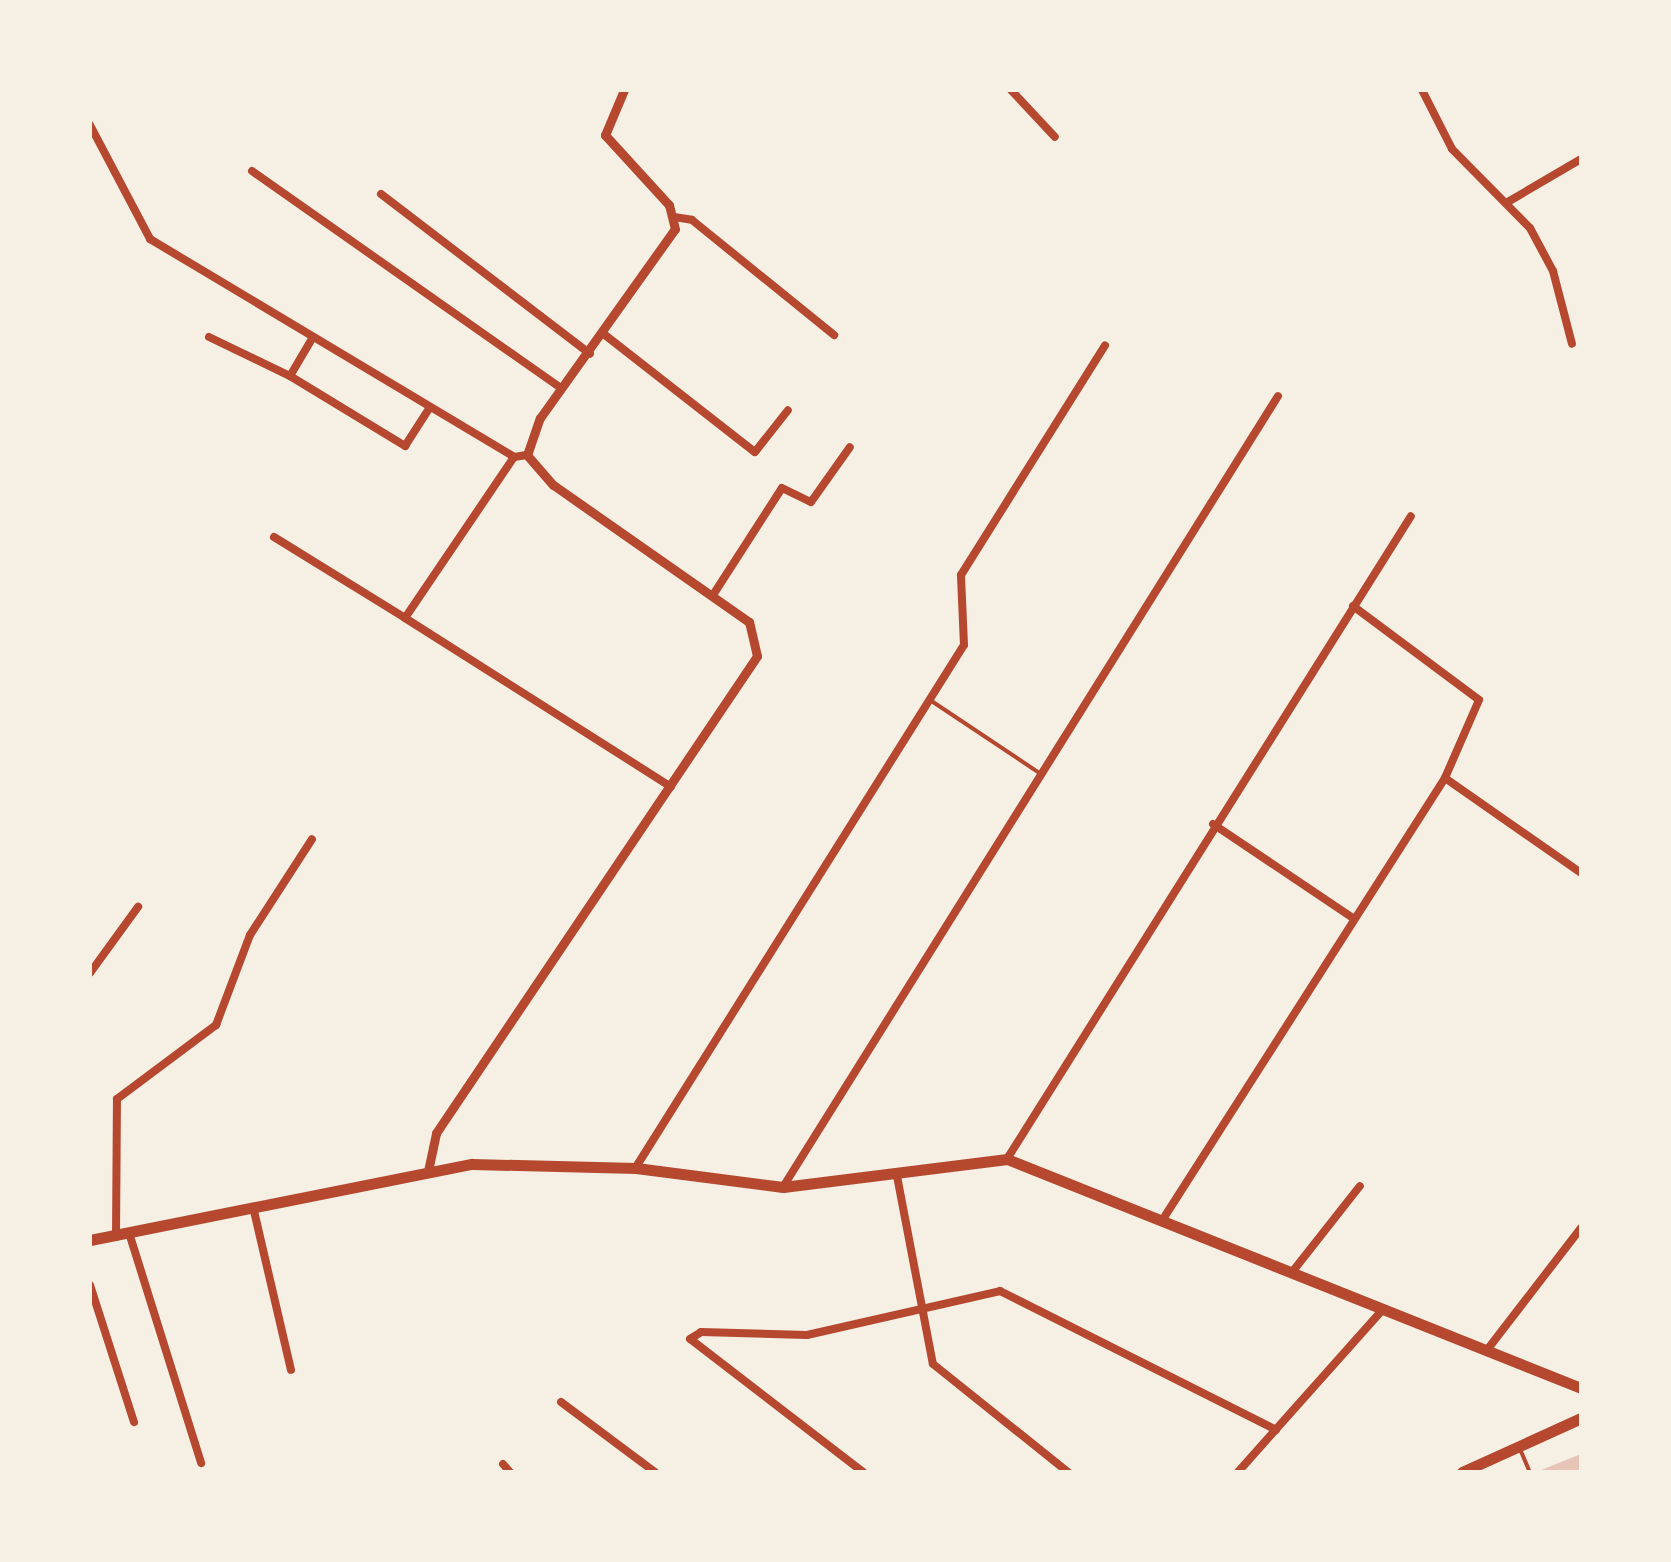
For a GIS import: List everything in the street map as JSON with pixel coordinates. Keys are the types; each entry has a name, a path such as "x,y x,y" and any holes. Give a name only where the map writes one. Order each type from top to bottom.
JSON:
{"main road":[{"path":"90,1240 254,1211 428,1171 538,1161 636,1168 783,1187 897,1176 1006,1159 1166,1216 1581,1388"},
{"path":"1462,1472 1581,1418"}],"street":[{"path":"624,90 605,135 674,217 692,220 834,335"},
{"path":"1011,90 1055,137"},
{"path":"1422,90 1452,148 1506,203 1553,270 1572,344"},
{"path":"90,126 150,240 514,457 527,455"},
{"path":"1506,203 1581,159"},
{"path":"252,170 561,388"},
{"path":"381,194 590,354"},
{"path":"527,455 561,388 671,241 674,217"},
{"path":"605,334 755,452 788,410"},
{"path":"209,337 290,376 406,446 430,407"},
{"path":"290,376 312,337"},
{"path":"636,1168 930,700 970,624 961,576 1105,346"},
{"path":"783,1187 1278,396"},
{"path":"713,594 782,488 811,502 850,447"},
{"path":"428,1171 436,1133 758,656 749,622 553,486 527,455"},
{"path":"405,618 514,457"},
{"path":"1006,1159 1410,516"},
{"path":"274,537 672,788"},
{"path":"1166,1216 1445,778 1480,700 1353,606"},
{"path":"1445,778 1581,873"},
{"path":"1214,824 1354,918"},
{"path":"202,1462 123,1236 117,1099 216,1026 250,935 312,839"},
{"path":"90,973 138,907"},
{"path":"897,1176 917,1313 933,1364 1068,1472"},
{"path":"1293,1270 1360,1186"},
{"path":"254,1211 291,1370"},
{"path":"1487,1350 1581,1228"},
{"path":"90,1285 134,1422"},
{"path":"863,1472 690,1339 702,1332 807,1335 917,1313 1000,1291 1026,1297 1276,1430"},
{"path":"1238,1472 1383,1309"},
{"path":"561,1402 655,1472"},
{"path":"503,1464 510,1472"}],"lane":[{"path":"930,700 1041,774"},
{"path":"1519,1445 1530,1472"}],"building":[{"path":"1581,1454 1581,1472 1536,1472"}]}
